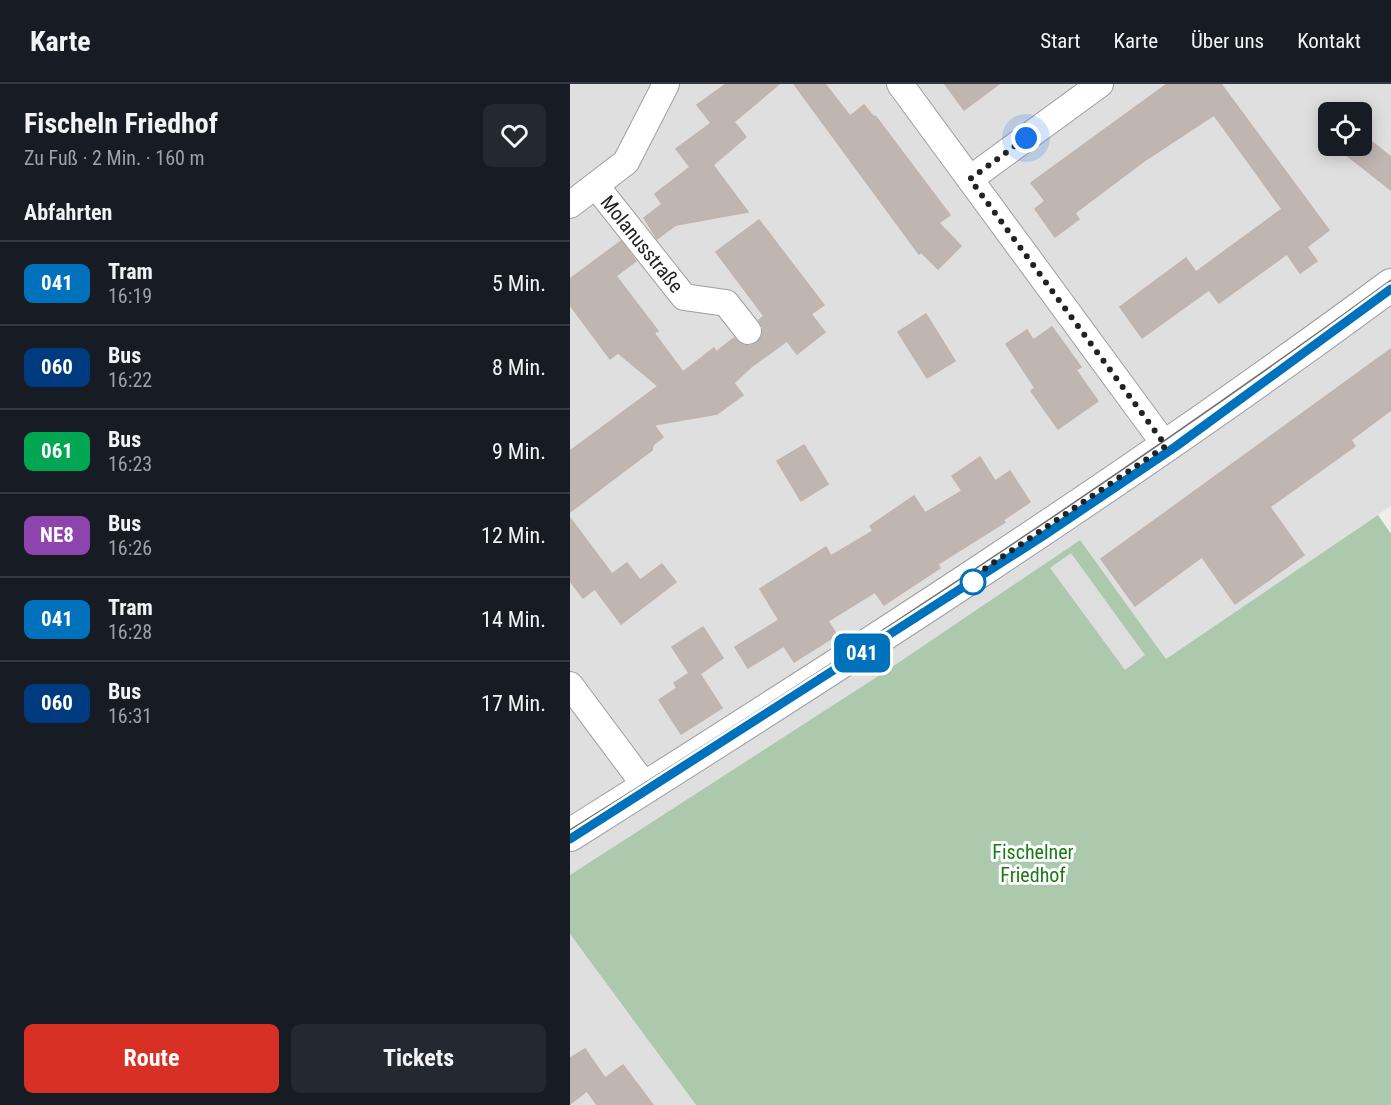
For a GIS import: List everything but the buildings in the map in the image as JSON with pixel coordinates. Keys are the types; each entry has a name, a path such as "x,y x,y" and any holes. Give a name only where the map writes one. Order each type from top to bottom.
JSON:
{"street":[{"name":"Molanusstraße","path":"570,205 626,162 666,84"},
{"path":"900,84 1166,446"},
{"path":"970,179 1100,84"},
{"name":"Molanusstraße","path":"596,186 684,297 726,303 748,331"},
{"path":"570,835 868,646 1166,446 1391,285"},
{"path":"570,685 646,787"}],"shaded area":[{"path":"570,84 1391,84 1391,506 1166,659 1080,540 886,671 570,875"},
{"path":"1071,553 1145,655 1125,670 1050,568"},
{"path":"570,934 696,1105 570,1105"}],"green space":[{"name":"Fischelner Friedhof","path":"1378,515 1391,534 1391,1105 696,1105 570,934 570,875 886,671 1080,540 1166,659"}],"tram line":[{"path":"570,830 779,698 986,562 1190,423 1391,280"},
{"name":"041","path":"570,839 1043,536 1175,447 1391,289"},
{"path":"995,568 1175,447 1303,354"}],"route":[{"path":"973,582 971,578 1166,446 970,179 1026,138"}]}
